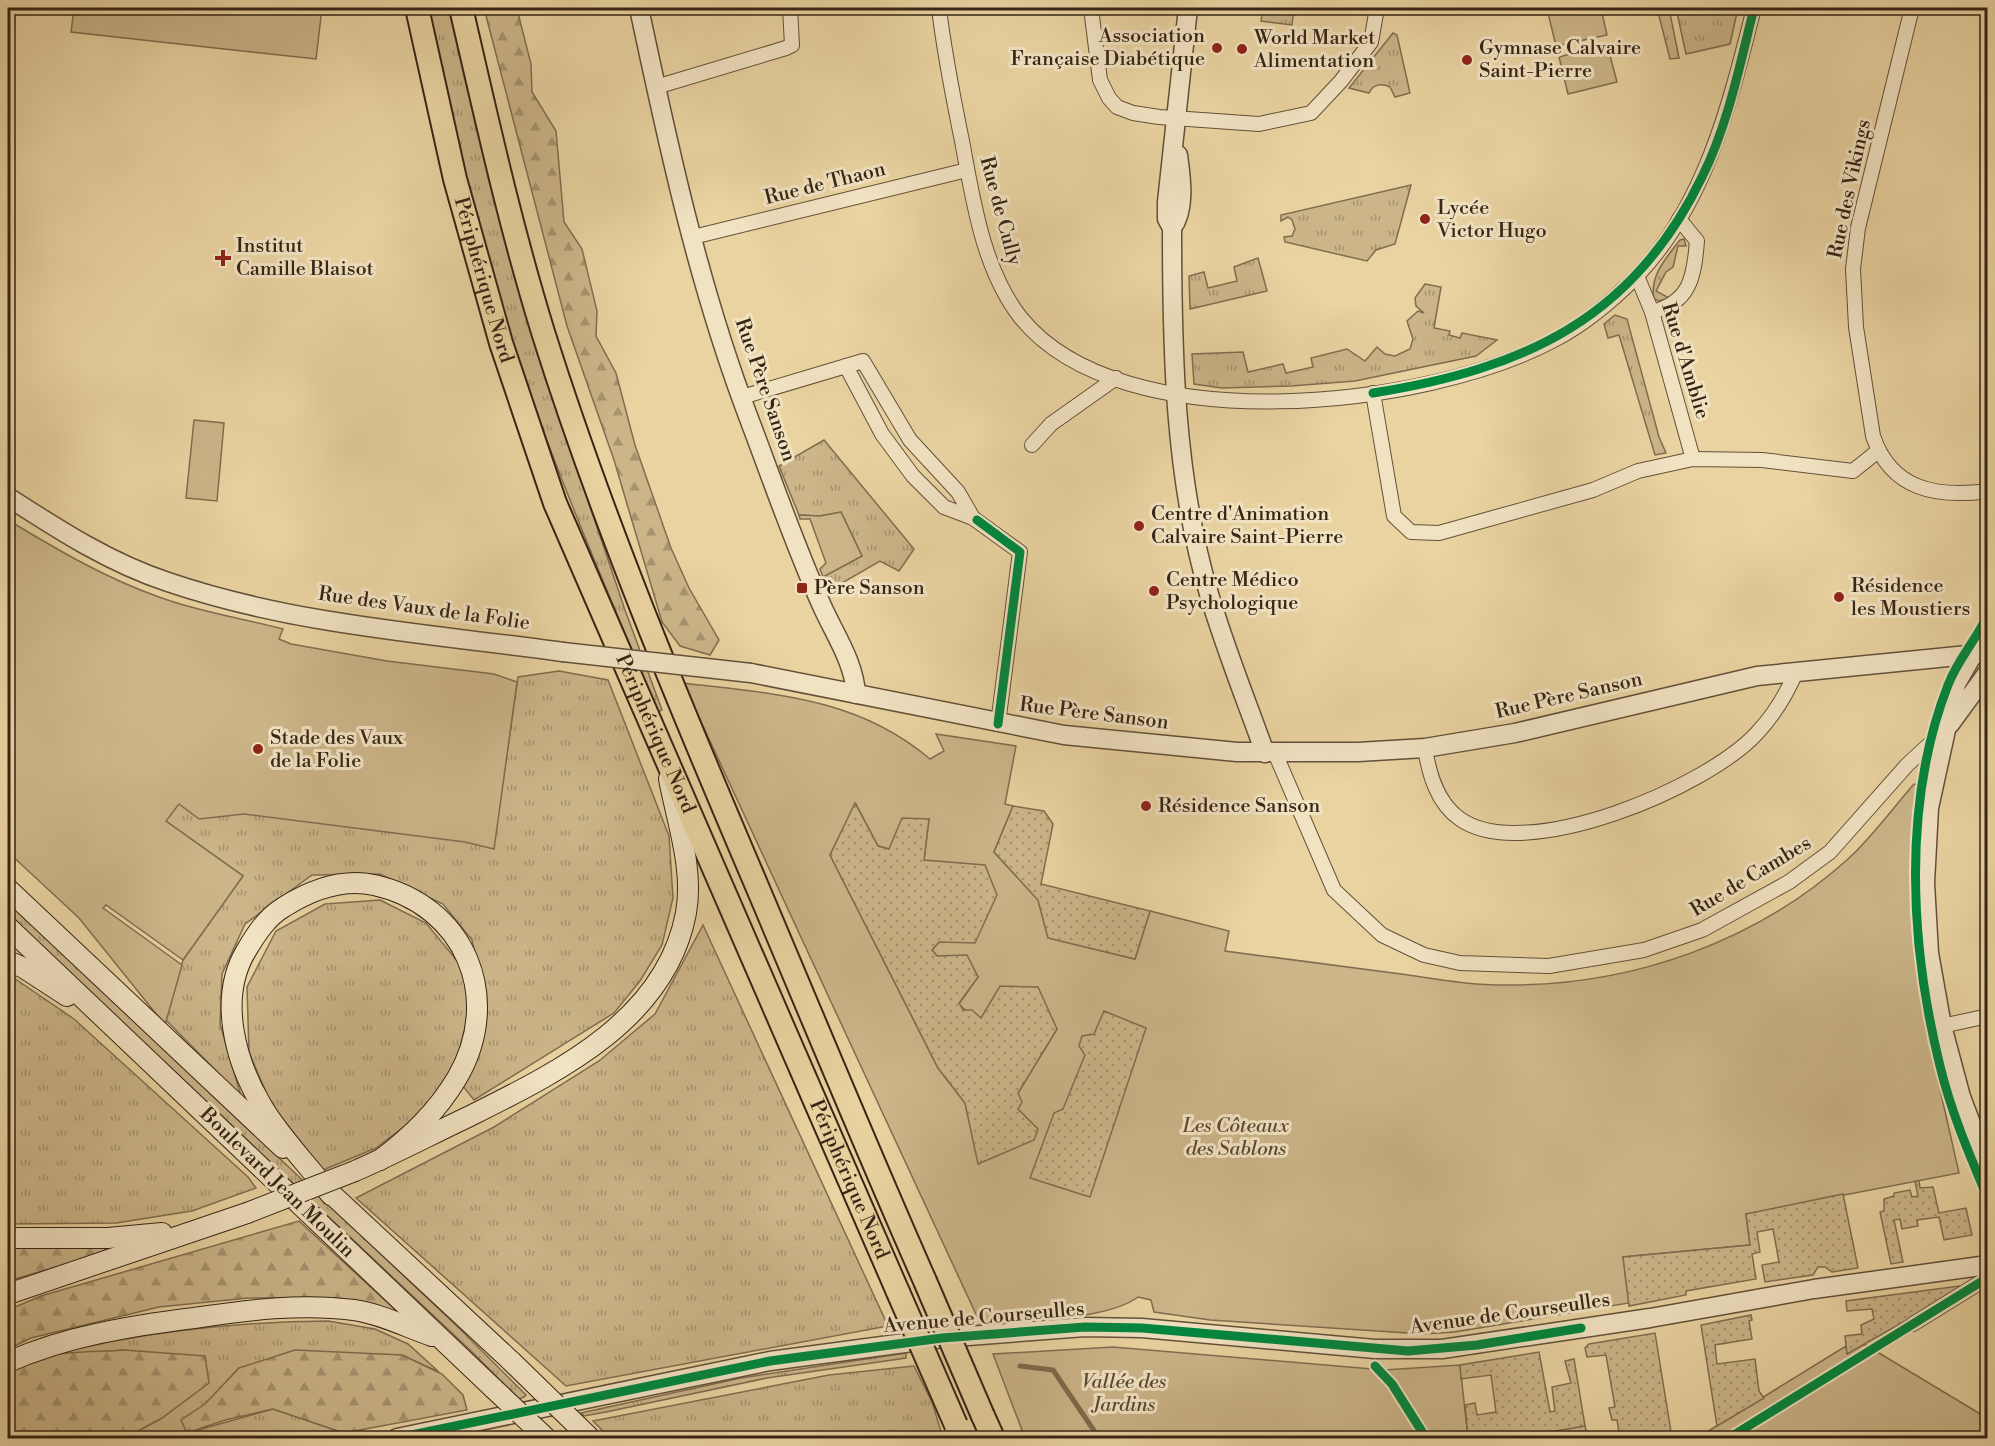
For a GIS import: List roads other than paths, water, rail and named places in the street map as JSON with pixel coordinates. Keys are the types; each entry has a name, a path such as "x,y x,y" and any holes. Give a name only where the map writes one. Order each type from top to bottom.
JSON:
{"highway":[{"name":"Périphérique Nord","path":"417,8 455,179 501,343 555,503 959,1432"},
{"name":"Périphérique Nord","path":"461,8 497,166 543,332 598,493 652,636 711,778 993,1438"}],"main road":[{"path":"8,1294 247,1213 355,1171 513,1094 583,1054 609,1035 632,1012 658,980 676,947 686,913 689,885 666,762"},
{"path":"332,1195 262,1106 240,1057 231,1008 241,960 256,934 276,912 307,893 326,886 349,883 372,884 414,898 450,927 470,964 477,989 473,1035 457,1077 430,1117 380,1160"},
{"path":"8,889 511,1361 590,1438"},
{"name":"Boulevard Jean Moulin","path":"8,927 438,1338 546,1438"},
{"path":"8,961 24,968 110,1024"},
{"path":"8,1238 108,1238 195,1230"},
{"path":"8,1362 35,1350 121,1328 249,1310 313,1307 354,1310 377,1315 438,1338"}],"street":[{"name":"Rue Père Sanson","path":"639,8 693,237 742,397 795,542 850,664 856,694 998,724 1132,743 1270,753 1358,752 1425,748 1515,733 1757,676 1980,654"},
{"path":"656,87 792,45 794,37 790,8"},
{"name":"Rue de Cully","path":"939,8 968,170 989,257 1011,304 1031,328 1051,346 1074,361 1116,378 1176,394 1242,402 1373,393 1452,378 1553,341 1597,311 1637,276 1679,219 1703,176 1717,140 1754,8"},
{"path":"1091,8 1101,80 1108,98 1118,107 1133,113 1259,124 1311,113 1341,81 1371,42 1377,8"},
{"path":"1188,8 1176,141 1168,176 1167,202 1167,219 1172,228 1176,394 1189,501 1204,574 1226,645 1270,753"},
{"name":"Rue des Vikings","path":"1878,451 1873,436 1856,327 1853,269 1858,228 1912,8"},
{"name":"Rue de Thaon","path":"693,237 968,170"},
{"path":"1652,312 1670,307 1679,301 1685,294 1690,277 1697,241 1679,219"},
{"name":"Rue d'Amblie","path":"1637,276 1652,312 1693,459"},
{"path":"742,397 863,360 910,440 958,492 973,518"},
{"path":"846,366 870,414 896,455 944,507 973,518 1020,552 998,724"},
{"path":"1032,445 1050,424 1116,378"},
{"path":"1373,393 1394,516 1406,529 1418,534 1439,533 1506,516 1593,490 1629,474 1693,459 1762,460 1853,471 1878,451 1902,477 1924,489 1949,494 1988,491"},
{"name":"Rue des Vaux de la Folie","path":"8,497 70,537 119,561 167,582 250,605 356,624 563,652 751,673 856,694"},
{"path":"1988,628 1980,654 1956,684 1949,726 1936,765 1926,843 1929,953 1942,1026 1961,1097 1988,1168"},
{"path":"1425,748 1427,763 1442,802 1465,823 1483,830 1509,832 1572,825 1642,805 1693,782 1718,766 1757,734 1789,689 1796,672"},
{"path":"1949,726 1988,672"},
{"name":"Rue de Cambes","path":"1270,753 1334,890 1382,934 1424,955 1460,963 1549,966 1644,950 1702,930 1789,882 1830,852 1907,765 1949,726"},
{"path":"1942,1026 1988,1016"},
{"path":"1913,1324 1986,1276"},
{"name":"Avenue de Courseulles","path":"397,1438 770,1361 931,1339 1085,1327 1143,1328 1375,1349 1442,1349 1814,1289 1986,1276"}],"waterway":[{"path":"1020,1366 1053,1370 1099,1438"}],"place":[{"name":"Association Française Diabétique","path":"1217,48"},
{"name":"World Market Alimentation","path":"1242,49"},
{"name":"Gymnase Calvaire Saint-Pierre","path":"1467,60"},
{"name":"Lycée Victor Hugo","path":"1425,219"},
{"name":"Institut Camille Blaisot","path":"223,258"},
{"name":"Centre d'Animation Calvaire Saint-Pierre","path":"1139,526"},
{"name":"Père Sanson","path":"802,588"},
{"name":"Centre Médico Psychologique","path":"1154,591"},
{"name":"Résidence les Moustiers","path":"1839,597"},
{"name":"Stade des Vaux de la Folie","path":"258,749"},
{"name":"Résidence Sanson","path":"1146,806"}],"park label":[{"name":"Les Côteaux des Sablons","path":"1236,1138"},
{"name":"Vallée des Jardins","path":"1124,1394"}]}
